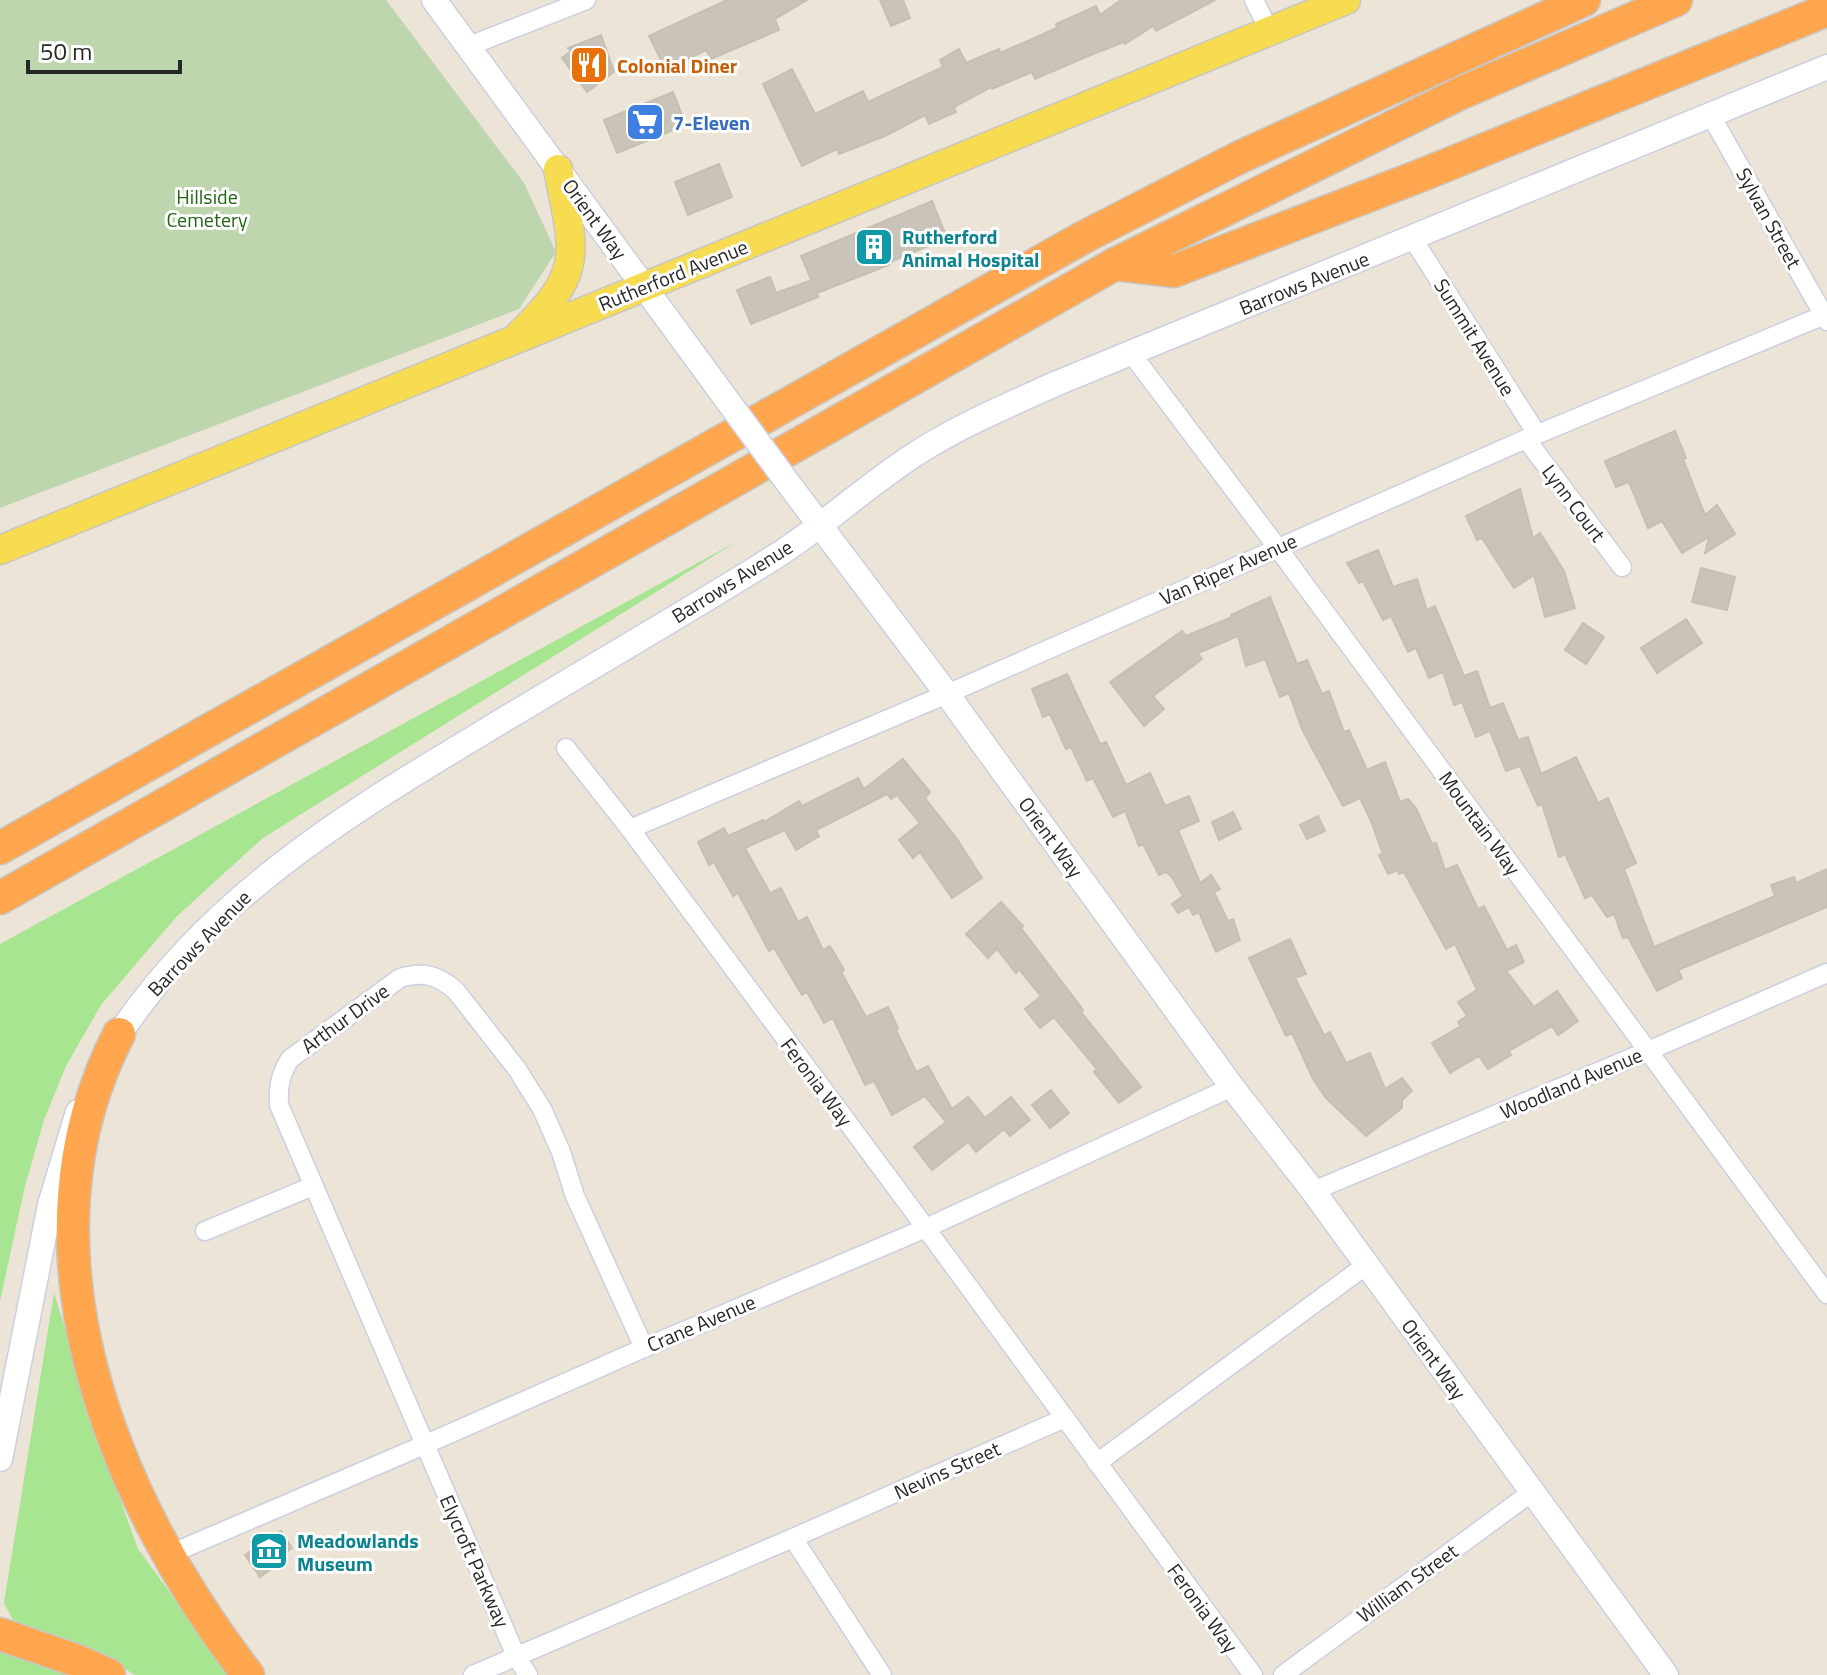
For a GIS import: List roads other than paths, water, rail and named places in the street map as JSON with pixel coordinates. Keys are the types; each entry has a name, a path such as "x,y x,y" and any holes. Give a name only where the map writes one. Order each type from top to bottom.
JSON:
{"highway":[{"path":"0,848 1084,237 1254,150 1584,0"},
{"path":"0,898 1115,264 1459,94 1676,0"},
{"path":"1115,264 1174,271 1427,173 1827,10"},
{"path":"119,1034 97,1081 85,1125 75,1197 72,1258 83,1331 101,1396 128,1473 168,1555 208,1620 248,1675"},
{"path":"0,1634 109,1675"}],"main road":[{"name":"Rutherford Avenue","path":"0,550 1346,0"},
{"path":"511,342 546,307 563,283 571,264 571,241 558,169"}],"street":[{"name":"Orient Way","path":"434,0 819,525 947,694 1232,1087 1313,1191 1666,1675"},
{"path":"469,46 586,0"},
{"path":"1254,0 1269,30"},
{"name":"Barrows Avenue","path":"0,1459 60,1164 83,1100 119,1034 165,976 216,920 265,876 396,784 776,556 924,448 986,415 1827,67"},
{"name":"Sylvan Street","path":"1710,114 1826,317"},
{"name":"Summit Avenue","path":"1413,239 1532,436"},
{"name":"Van Riper Avenue","path":"630,829 947,694 1532,436 1826,317"},
{"name":"Mountain Way","path":"1131,353 1827,1294"},
{"name":"Lynn Court","path":"1532,436 1622,567"},
{"name":"Feronia Way","path":"566,748 630,829 1065,1418"},
{"name":"Woodland Avenue","path":"1313,1191 1827,973"},
{"name":"Arthur Drive","path":"424,1445 279,1105 278,1088 290,1059 400,978 414,974 444,980 517,1069 542,1109 561,1152 575,1196 644,1348"},
{"name":"Crane Avenue","path":"168,1555 926,1228 1232,1087"},
{"path":"205,1231 313,1186"},
{"path":"1065,1418 1097,1463 1365,1266"},
{"name":"Nevins Street","path":"473,1675 1065,1418"},
{"name":"Elycroft Parkway","path":"424,1445 516,1656 528,1675"},
{"name":"Feronia Way","path":"1097,1463 1253,1675"},
{"name":"William Street","path":"1283,1675 1532,1492"},
{"path":"793,1538 882,1675"}],"place":[{"name":"Colonial Diner","path":"589,65"},
{"name":"7-Eleven","path":"645,122"},
{"name":"Rutherford Animal Hospital","path":"874,247"},
{"name":"Meadowlands Museum","path":"269,1551"}],"park label":[{"name":"Hillside Cemetery","path":"207,208"}]}
